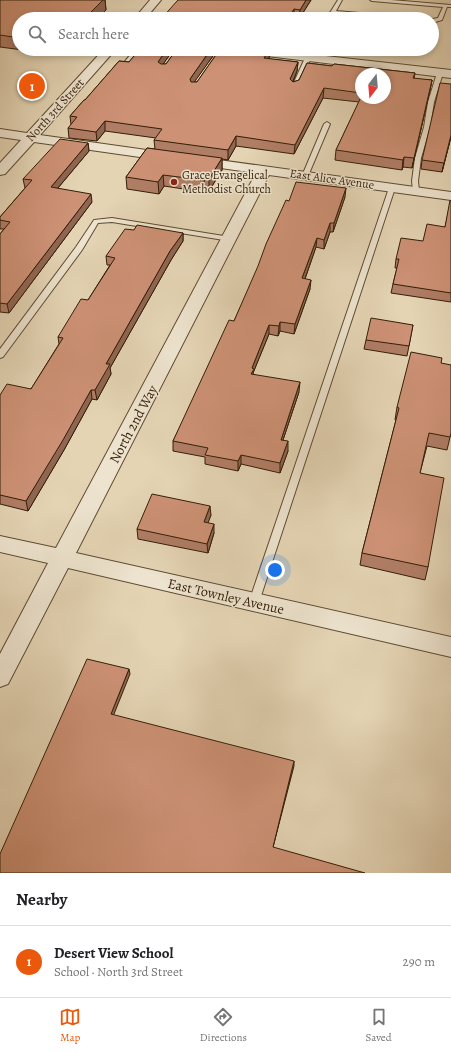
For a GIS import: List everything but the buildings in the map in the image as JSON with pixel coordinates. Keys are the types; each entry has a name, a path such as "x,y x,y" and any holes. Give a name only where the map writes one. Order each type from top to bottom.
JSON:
{"street":[{"path":"145,12 156,0"},
{"name":"North 3rd Street","path":"0,171 104,56"},
{"path":"329,56 446,74"},
{"name":"East Alice Avenue","path":"0,133 451,196"},
{"name":"North 2nd Way","path":"0,677 265,170"},
{"name":"East Townley Avenue","path":"0,544 451,647"}],"lane":[{"path":"333,12 340,0"},
{"path":"372,0 448,7 439,19"},
{"path":"124,66 132,56"},
{"path":"294,89 309,56"},
{"path":"416,191 415,181 418,158 427,127 431,102 446,74"},
{"path":"305,176 327,124"},
{"path":"254,602 392,188"},
{"path":"0,355 74,254 96,221 112,220 230,239"}],"place":[{"name":"Desert View School","path":"32,86"},
{"name":"Grace Evangelical Methodist Church","path":"174,182"}]}
